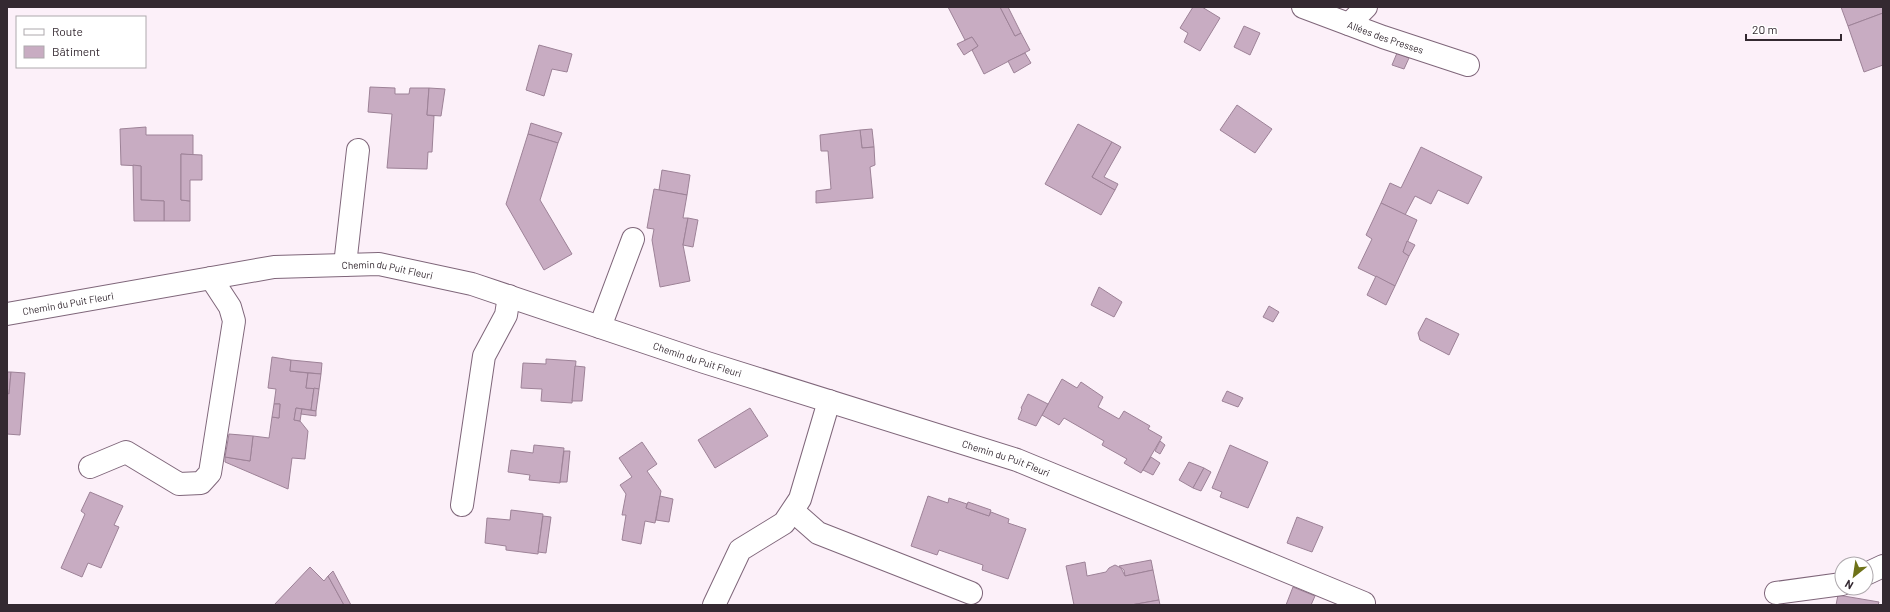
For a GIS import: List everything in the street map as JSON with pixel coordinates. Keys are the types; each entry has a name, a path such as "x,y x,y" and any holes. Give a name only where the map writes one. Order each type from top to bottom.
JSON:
{"street":[{"name":"Allées des Presses","path":"1303,7 1468,65"},
{"path":"1348,24 1366,7"},
{"path":"345,265 358,150"},
{"path":"600,327 633,239"},
{"name":"Chemin du Puit Fleuri","path":"7,314 274,267 379,264 472,284 829,402 1017,460 1364,603"},
{"path":"90,467 126,452 179,484 201,482 210,473 234,321 230,307 211,278"},
{"path":"462,505 484,356 506,316 509,296"},
{"path":"714,605 740,550 784,523 800,499 829,402"},
{"path":"793,511 818,533 971,593"},
{"path":"1776,593 1834,585"}],"building":[{"path":"948,7 1000,7 1015,36 1021,33 1030,50 984,74 972,50 978,46 972,37 965,40"},
{"path":"1000,7 1008,7 1021,33 1015,36"},
{"path":"1193,7 1202,7 1220,18 1200,51 1184,42 1188,33 1180,28"},
{"path":"1841,7 1883,7 1883,13 1848,26"},
{"path":"1883,13 1883,65 1864,72 1848,26"},
{"path":"1244,26 1260,33 1250,55 1234,47"},
{"path":"972,37 978,46 964,55 957,44"},
{"path":"539,45 572,54 567,72 552,69 544,96 526,90"},
{"path":"1025,53 1031,63 1014,73 1008,61"},
{"path":"1397,53 1409,58 1404,69 1392,65"},
{"path":"370,87 395,88 395,94 409,94 410,88 429,88 427,115 434,116 432,152 428,152 427,169 387,168 392,114 368,112"},
{"path":"429,88 445,89 441,116 427,115"},
{"path":"1237,105 1272,129 1255,153 1220,130"},
{"path":"531,123 562,133 558,143 528,134"},
{"path":"1078,124 1112,142 1092,177 1115,190 1101,215 1045,184"},
{"path":"146,127 146,135 193,135 193,155 181,154 181,200 190,201 190,221 164,221 164,201 141,200 141,166 121,165 120,129"},
{"path":"872,129 874,147 862,148 860,130"},
{"path":"860,130 862,148 874,147 875,165 870,167 873,198 816,203 816,191 831,189 828,151 821,151 820,135"},
{"path":"528,134 558,143 540,200 572,254 544,270 506,204"},
{"path":"1112,142 1121,147 1104,177 1118,184 1115,190 1092,177"},
{"path":"1421,147 1482,177 1468,204 1438,190 1431,204 1415,196 1405,215 1381,203 1390,183 1401,188"},
{"path":"181,154 202,155 202,180 190,180 190,201 181,200"},
{"path":"133,165 141,166 141,200 164,201 164,221 134,221"},
{"path":"662,170 690,175 687,195 659,190"},
{"path":"654,189 687,195 683,218 688,218 683,245 690,281 660,287 652,240 654,229 647,228"},
{"path":"1381,203 1417,220 1403,252 1409,256 1395,286 1358,268 1372,239 1366,235"},
{"path":"688,218 698,220 693,247 683,245"},
{"path":"1407,241 1415,245 1409,256 1403,252"},
{"path":"1376,276 1395,286 1386,305 1367,295"},
{"path":"1099,287 1122,302 1114,317 1091,305"},
{"path":"1269,306 1279,312 1273,322 1263,317"},
{"path":"1426,318 1459,334 1449,355 1420,340 1418,333"},
{"path":"272,357 291,360 290,371 308,373 306,388 314,388 311,410 296,408 294,420 300,421 308,431 305,459 292,458 288,489 225,462 225,457 250,461 253,436 269,438 272,417 279,418 280,404 274,404 276,389 268,388"},
{"path":"546,359 576,361 572,403 541,401 542,389 521,388 523,363 546,364"},
{"path":"291,360 322,363 321,374 290,371"},
{"path":"575,366 585,367 582,401 572,401"},
{"path":"7,372 11,372 9,394 7,393"},
{"path":"11,372 25,373 20,435 7,434 7,393 9,394"},
{"path":"308,373 321,374 319,389 306,388"},
{"path":"1062,379 1077,388 1081,382 1103,397 1098,407 1119,419 1124,411 1150,426 1148,429 1162,437 1141,473 1124,463 1127,459 1102,445 1104,441 1064,418 1059,425 1042,415"},
{"path":"314,388 319,389 316,411 311,410"},
{"path":"1227,391 1243,398 1238,407 1222,401"},
{"path":"1028,394 1048,404 1036,426 1018,419 1022,409 1021,408"},
{"path":"274,404 280,404 279,418 272,417"},
{"path":"296,408 302,409 300,421 294,420"},
{"path":"750,408 768,436 715,468 698,440"},
{"path":"302,409 316,411 316,416 301,414"},
{"path":"229,434 253,436 250,461 225,457"},
{"path":"1160,441 1165,445 1160,454 1155,451"},
{"path":"642,442 657,464 647,471 661,491 655,523 645,521 641,544 622,540 626,515 622,515 626,494 620,485 632,477 619,458"},
{"path":"534,445 564,448 560,483 529,480 530,475 508,472 511,450 533,453"},
{"path":"1230,445 1268,462 1248,508 1220,497 1222,492 1212,488"},
{"path":"564,451 570,451 567,482 560,482"},
{"path":"1151,457 1160,463 1153,475 1143,470"},
{"path":"1189,462 1204,468 1193,488 1179,480"},
{"path":"1204,468 1211,472 1201,491 1193,488"},
{"path":"90,492 123,506 114,525 119,527 101,568 88,563 82,577 61,568 85,514 81,511"},
{"path":"660,496 673,499 669,522 656,520"},
{"path":"928,496 948,503 949,498 967,504 966,508 989,516 991,512 1009,519 1008,523 1026,529 1008,579 982,570 983,565 939,550 937,555 911,546"},
{"path":"968,502 991,510 989,516 966,508"},
{"path":"511,510 543,514 538,554 506,550 506,546 485,543 487,518 510,520"},
{"path":"543,516 551,517 546,553 538,552"},
{"path":"1297,517 1323,527 1312,552 1287,543"},
{"path":"1151,560 1153,570 1125,576 1124,570 1119,566"},
{"path":"1085,562 1087,576 1106,572 1109,568 1115,565 1121,568 1125,576 1153,570 1159,600 1131,605 1074,605 1066,566"},
{"path":"310,567 324,581 328,576 344,605 274,605"},
{"path":"333,571 351,605 344,605 328,576"},
{"path":"1293,587 1315,596 1311,605 1286,605"},
{"path":"1838,596 1879,602 1878,605 1836,605"},
{"path":"1159,600 1160,605 1131,605"}]}
